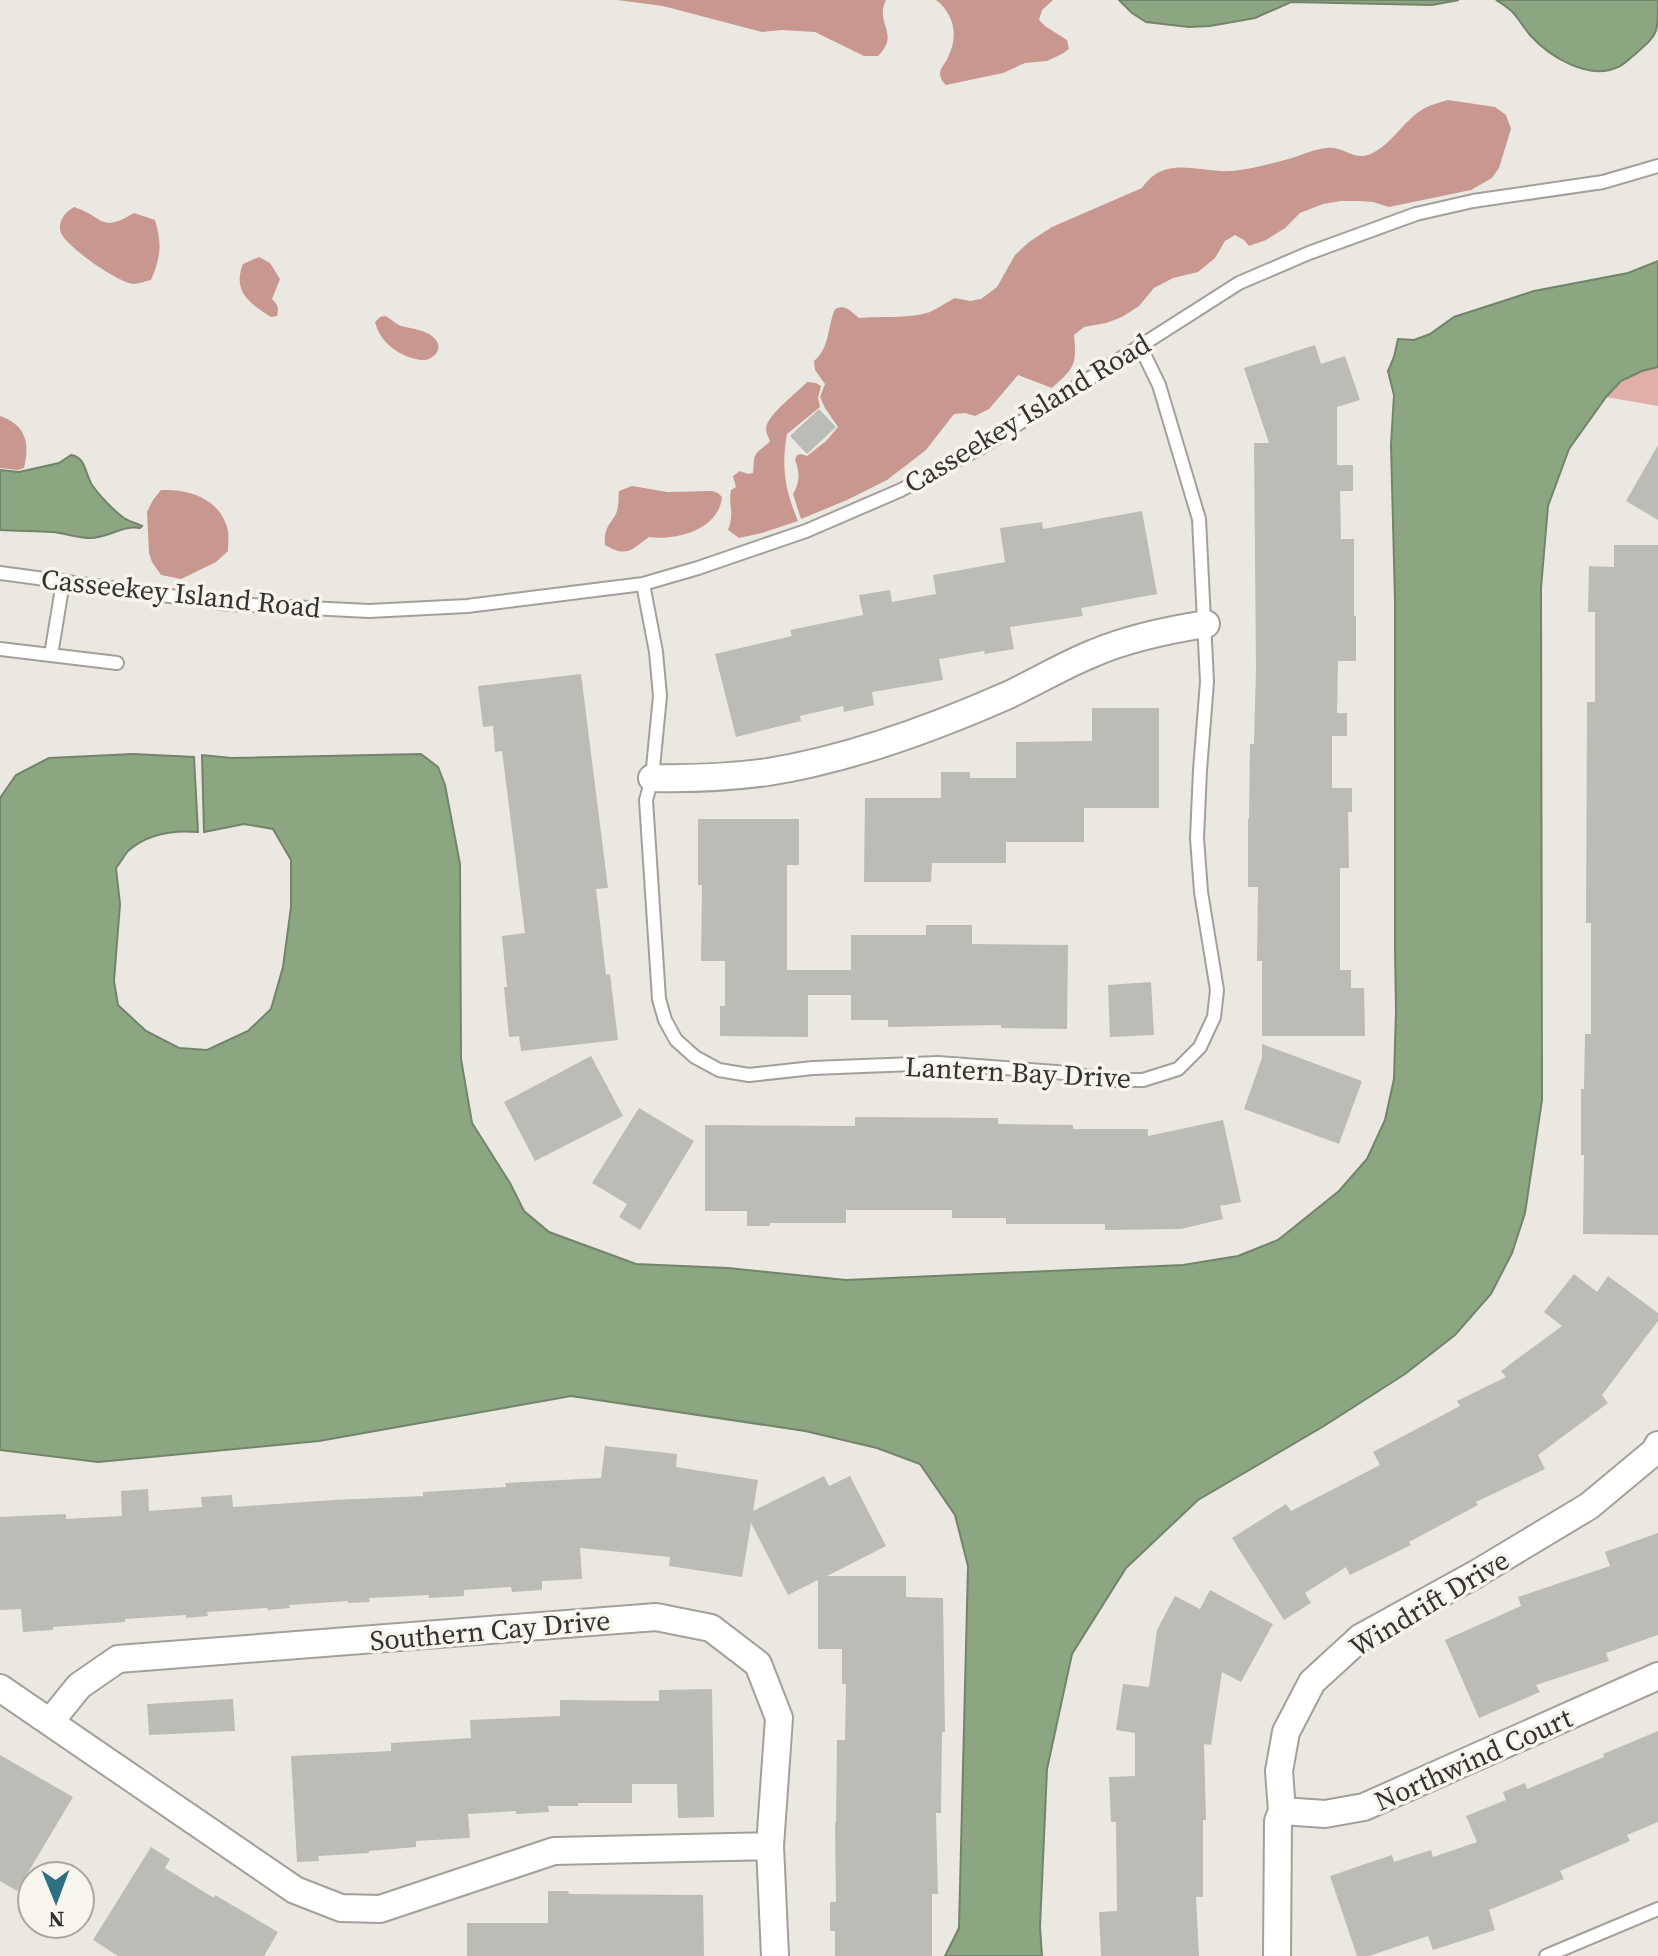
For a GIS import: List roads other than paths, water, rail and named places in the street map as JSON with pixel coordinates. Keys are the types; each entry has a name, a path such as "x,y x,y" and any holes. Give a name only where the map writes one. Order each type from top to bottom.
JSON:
{"street":[{"path":"652,778 697,779 768,772 841,757 916,732 1005,696 1095,652 1167,630 1206,624"},
{"name":"Windrift Drive","path":"1277,1956 1278,1821 1282,1811 1279,1771 1286,1732 1312,1682 1360,1638 1476,1574 1589,1506 1655,1451 1658,1445"},
{"name":"Southern Cay Drive","path":"50,1722 79,1686 118,1659 656,1617 711,1628 758,1664 779,1718 770,1846 775,1956"},
{"name":"Northwind Court","path":"1282,1811 1325,1814 1364,1807 1658,1676"},
{"path":"0,1688 295,1890 341,1908 380,1909 554,1851 770,1846"}],"lane":[{"name":"Casseekey Island Road","path":"0,573 229,604 369,611 467,606 643,584 806,531 901,490 982,447 1239,283 1309,253 1416,214 1473,201 1603,182 1658,166"},
{"name":"Lantern Bay Drive","path":"643,584 656,652 660,696 652,778 646,800 659,999 665,1020 676,1040 695,1057 719,1070 749,1075 813,1068 938,1063 1143,1080 1178,1069 1200,1047 1214,1017 1217,990 1201,892 1197,838 1207,682 1206,624 1199,519 1159,385 1140,346"},
{"path":"51,655 63,582"},
{"path":"0,649 117,663"},
{"path":"1546,1956 1658,1909"}]}
